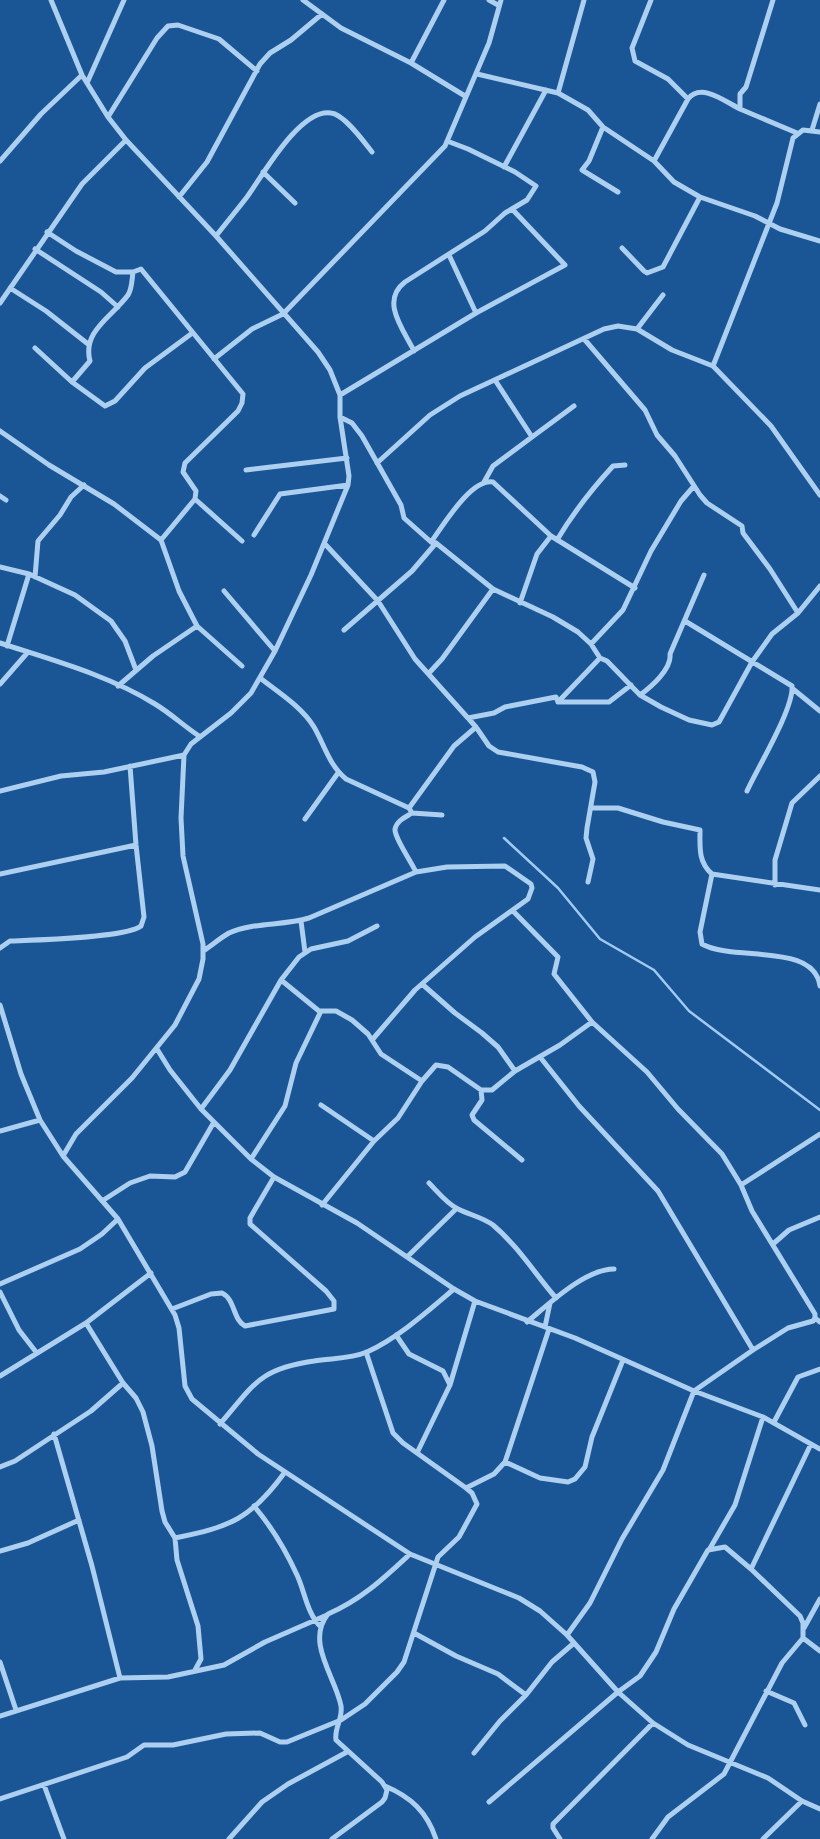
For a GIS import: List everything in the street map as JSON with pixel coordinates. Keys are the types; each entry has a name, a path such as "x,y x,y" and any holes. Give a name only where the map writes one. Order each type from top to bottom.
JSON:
{"street":[{"path":"51,0 82,75 108,117 126,140 216,236 318,352 330,370 340,395 340,417 347,458 348,485 325,544 275,652 260,678 243,702 199,736 184,755 181,818 183,856 201,934 203,952 199,979 175,1025 156,1049 76,1134 63,1156"},
{"path":"87,83 124,0"},
{"path":"304,0 362,40 411,63 465,96"},
{"path":"411,63 444,0"},
{"path":"214,359 252,329 283,314 446,146 465,96 477,74 489,43 499,3 489,0"},
{"path":"558,93 584,0"},
{"path":"651,0 632,48 635,61 668,79 688,99"},
{"path":"740,108 740,94 746,87 773,0"},
{"path":"178,197 207,162 257,71 270,53 291,40 322,14"},
{"path":"108,117 157,38 168,26 178,25 219,39 257,71"},
{"path":"477,74 558,93 588,110 603,127 654,161 674,182 700,197 755,216 780,229 820,241"},
{"path":"0,161 41,114 82,75"},
{"path":"504,167 546,90"},
{"path":"654,161 688,99 694,93 701,92 798,133"},
{"path":"812,130 820,104"},
{"path":"216,236 275,155 304,124 326,113 334,113 342,118 372,152"},
{"path":"603,127 589,161 582,170 618,192"},
{"path":"713,366 770,224 793,138 798,133 812,130 820,132"},
{"path":"0,303 35,249 82,184 126,140"},
{"path":"414,351 392,303 394,292 405,282 485,231 512,209 527,200 536,186 515,172 447,141"},
{"path":"264,172 295,203"},
{"path":"622,248 647,273 663,268 700,197"},
{"path":"340,395 476,313 565,265 512,209"},
{"path":"48,232 76,251 116,272 141,270 191,334 238,388 243,398 238,412 185,463 184,472 196,491 195,499 161,540"},
{"path":"35,249 101,292 118,307"},
{"path":"449,254 476,313"},
{"path":"88,344 129,294 133,272"},
{"path":"10,288 46,311 88,344 90,361 72,382"},
{"path":"637,329 663,295"},
{"path":"377,463 430,415 460,396 585,340 604,329 618,326 637,329 672,350 713,366 771,426 819,490"},
{"path":"34,348 72,382 102,405 110,404 145,368 191,334"},
{"path":"585,340 645,410 656,435 679,462 707,503 742,526 743,533 770,569 798,612"},
{"path":"495,380 532,438"},
{"path":"344,630 412,571 473,489 484,482 493,466 574,406"},
{"path":"340,417 352,423 401,505 404,518 493,590 565,623 591,644 600,658 607,661 640,695 660,707 689,720 716,724 724,717 752,662 772,634 798,612 820,586"},
{"path":"0,431 49,465 84,485 136,520 161,540 179,591 197,626 242,666"},
{"path":"246,470 347,458"},
{"path":"557,540 574,511 591,490 613,466 625,465"},
{"path":"484,482 493,482 499,486 551,536 635,588"},
{"path":"35,577 38,541 60,515 71,497 84,485"},
{"path":"254,535 280,494 348,485"},
{"path":"591,644 623,610 651,551 681,501 694,486"},
{"path":"0,496 6,500"},
{"path":"195,499 242,541"},
{"path":"520,603 537,554 551,536"},
{"path":"325,544 378,601 415,659 476,727 489,746 498,752 590,769 595,778 586,838 593,859 588,882"},
{"path":"0,567 29,574 75,595 111,621 124,641 136,670"},
{"path":"7,646 29,574"},
{"path":"640,695 652,686 668,664 670,654 704,575"},
{"path":"429,673 442,659 493,590"},
{"path":"224,591 275,652"},
{"path":"685,620 792,686 793,689 820,711"},
{"path":"118,686 136,670 197,626"},
{"path":"0,644 74,667 118,686 155,704 199,736"},
{"path":"0,684 28,652"},
{"path":"558,702 600,658"},
{"path":"260,678 300,711 314,726 326,754 338,772 346,779 410,810 442,815"},
{"path":"558,702 610,702 631,684"},
{"path":"747,791 786,713 792,698 793,689"},
{"path":"468,718 494,713 505,707 556,697 558,702"},
{"path":"416,872 395,832 400,820 410,810 454,746 476,727"},
{"path":"0,791 61,776 104,772 184,755"},
{"path":"0,948 10,941 43,940 137,929 143,923 130,766"},
{"path":"305,820 338,772"},
{"path":"775,884 775,860 792,803 820,776"},
{"path":"591,808 618,808 663,822 700,830 700,858 704,866 712,874 820,890"},
{"path":"0,874 136,845"},
{"path":"203,952 229,933 259,926 301,921 416,872 447,867 505,866 526,879 532,888 528,898 514,911 475,937 422,984 372,1040"},
{"path":"712,874 700,932 702,944 737,953 768,955 802,962 814,969 820,986"},
{"path":"514,911 558,957 554,974 592,1022 647,1072 678,1109 713,1144 741,1185 752,1211 818,1320 788,1328 694,1391 663,1470 622,1540 590,1603 567,1635"},
{"path":"301,921 305,952"},
{"path":"201,1109 230,1070 281,980 305,952 348,941 377,926"},
{"path":"281,980 321,1011 339,1012 368,1034 381,1054 422,1081"},
{"path":"422,984 455,1014 482,1033 498,1048 516,1071"},
{"path":"0,1005 21,1074 40,1120 63,1156 118,1219 172,1309 179,1328 185,1386 199,1407 285,1472 410,1554 519,1598 540,1611 567,1635 618,1692 653,1723 688,1744 732,1761 768,1778 802,1801 820,1809"},
{"path":"251,1159 285,1106 296,1063 321,1011"},
{"path":"322,1205 374,1141 398,1118 411,1101 422,1081 436,1065 441,1064 480,1090 492,1090 516,1071 592,1022"},
{"path":"156,1049 201,1109 251,1159 274,1177 357,1223 454,1289 475,1301 526,1322 547,1328 694,1391 774,1422 820,1449"},
{"path":"540,1057 579,1106 658,1190 753,1350"},
{"path":"480,1090 482,1100 472,1114 474,1120 522,1160"},
{"path":"321,1105 374,1141"},
{"path":"0,1131 40,1120"},
{"path":"102,1201 130,1183 150,1176 175,1177 185,1172 214,1122"},
{"path":"741,1185 820,1134"},
{"path":"172,1309 211,1294 222,1293 228,1297 239,1322 245,1326 334,1309 334,1301 326,1291 250,1224 250,1218 274,1177"},
{"path":"429,1183 456,1209 481,1217 493,1226 522,1254 535,1274 556,1298"},
{"path":"407,1258 456,1209"},
{"path":"773,1244 789,1230 820,1217"},
{"path":"0,1284 80,1249 102,1234 118,1219"},
{"path":"526,1322 591,1273 604,1269 614,1269"},
{"path":"0,1376 36,1352 86,1323 152,1273"},
{"path":"220,1424 248,1389 267,1373 314,1361 341,1359 366,1352 396,1335 454,1289"},
{"path":"0,1292 19,1330 36,1352"},
{"path":"417,1453 450,1385 475,1301"},
{"path":"466,1488 494,1474 505,1462 547,1328 550,1303"},
{"path":"86,1323 123,1384 136,1398 143,1412 152,1446 162,1511 165,1522 175,1538 177,1560 198,1626 201,1660 209,1669"},
{"path":"396,1335 409,1354 443,1371 450,1385"},
{"path":"0,1799 127,1757 144,1745 174,1745 226,1734 260,1733 280,1742 288,1742 342,1720 365,1704 397,1672 407,1655 438,1557 459,1537 476,1509 475,1498 466,1488 404,1444 393,1432 366,1352"},
{"path":"505,1462 540,1478 568,1482 575,1479 585,1467 592,1437 623,1360"},
{"path":"774,1422 798,1378 820,1369"},
{"path":"0,1467 15,1461 91,1411 123,1384"},
{"path":"489,1802 618,1692 640,1676 656,1652 674,1609 735,1505 751,1460 762,1417"},
{"path":"54,1434 79,1520 120,1678"},
{"path":"751,1569 811,1444"},
{"path":"175,1538 216,1530 241,1518 274,1486 285,1472"},
{"path":"254,1506 265,1519 297,1575 314,1620 321,1627"},
{"path":"0,1551 28,1543 79,1520"},
{"path":"652,1839 668,1816 724,1774 782,1663 803,1638 800,1616 751,1569 725,1547 708,1550"},
{"path":"0,1716 120,1678 168,1677 194,1670 209,1669 232,1661 265,1642 346,1607 373,1589 410,1554"},
{"path":"803,1631 820,1599"},
{"path":"328,1614 321,1627 319,1640 336,1690 342,1720 336,1734 336,1740 346,1752 385,1786 416,1804 427,1818 436,1839"},
{"path":"414,1633 456,1656 498,1674 526,1695"},
{"path":"803,1638 820,1652"},
{"path":"474,1753 500,1720 526,1695 552,1662 574,1643"},
{"path":"194,1670 201,1660"},
{"path":"0,1662 16,1710"},
{"path":"766,1691 794,1703 805,1724"},
{"path":"560,1839 552,1828 553,1824 653,1723"},
{"path":"229,1839 262,1802 288,1784 346,1752"},
{"path":"44,1785 64,1839"},
{"path":"332,1839 382,1802 387,1794 385,1786"},
{"path":"763,1839 802,1801"}],"waterway":[{"path":"504,838 558,888 600,939 654,970 689,1011 820,1110"}]}
